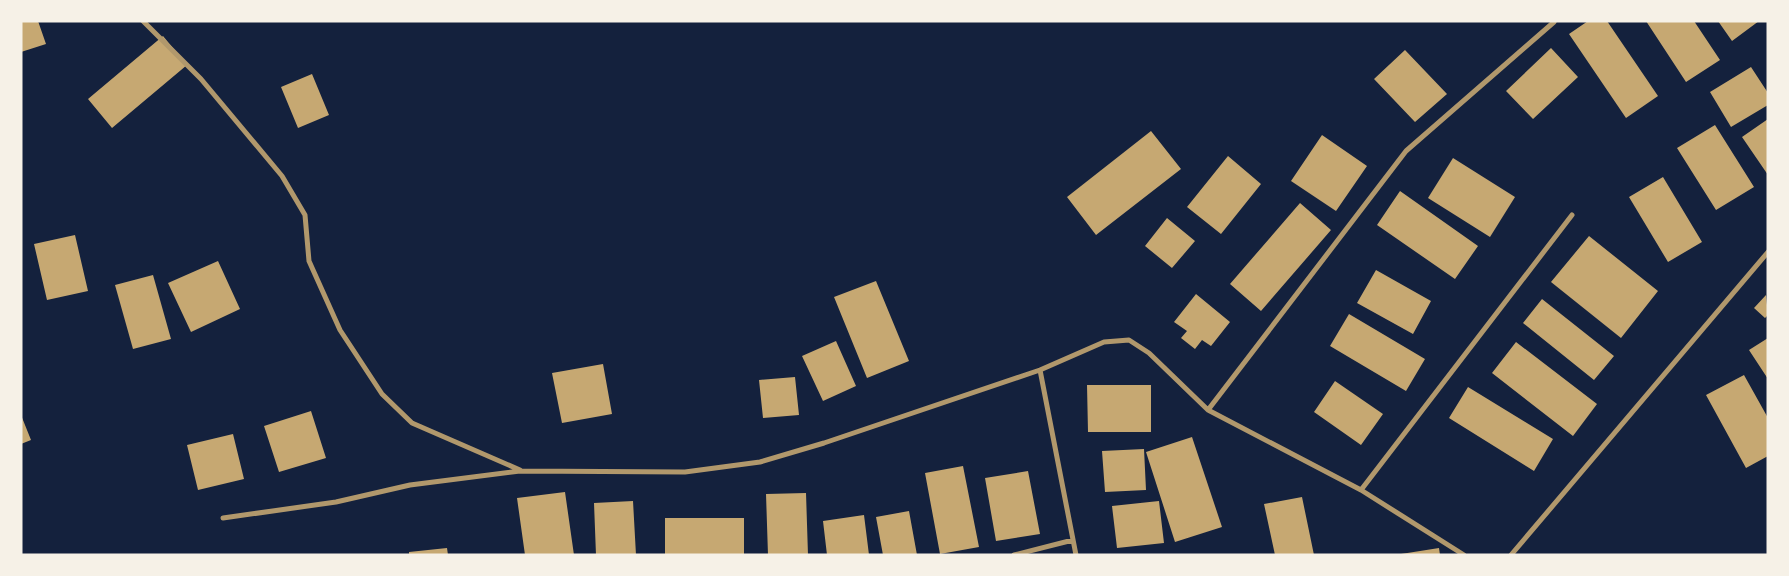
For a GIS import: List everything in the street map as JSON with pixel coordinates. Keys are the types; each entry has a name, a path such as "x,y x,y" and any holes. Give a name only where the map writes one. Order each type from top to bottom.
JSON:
{"street":[{"path":"144,21 201,79 282,176 306,215 309,260 340,330 382,394 412,423 520,471"},
{"path":"1208,410 1406,151 1554,22"},
{"path":"1362,490 1572,215"},
{"path":"1511,555 1768,252"},
{"path":"223,518 336,502 410,485 520,471 685,472 760,462 824,443 1040,370 1104,342 1129,340 1150,353 1208,410 1362,490 1464,555"},
{"path":"1040,370 1076,555"},
{"path":"1014,555 1073,540"}],"building":[{"path":"21,21 38,21 46,44 21,52"},
{"path":"1588,21 1607,21 1658,96 1626,118 1569,34"},
{"path":"1646,21 1694,21 1720,60 1686,82"},
{"path":"1718,21 1759,21 1732,41"},
{"path":"163,36 187,65 112,128 88,99"},
{"path":"1551,48 1578,77 1533,119 1506,91"},
{"path":"1405,50 1447,94 1415,122 1374,79"},
{"path":"1751,67 1768,93 1768,105 1731,127 1710,92"},
{"path":"312,74 329,115 298,128 281,87"},
{"path":"1768,119 1768,175 1742,137"},
{"path":"1715,125 1754,187 1716,210 1677,148"},
{"path":"1151,131 1181,169 1096,235 1067,197"},
{"path":"1322,135 1367,166 1336,211 1291,181"},
{"path":"1228,156 1261,184 1221,234 1187,207"},
{"path":"1453,158 1515,197 1490,237 1428,198"},
{"path":"1663,177 1702,242 1668,262 1629,197"},
{"path":"1400,191 1478,246 1455,279 1377,225"},
{"path":"1300,203 1331,230 1261,311 1230,284"},
{"path":"1167,218 1195,241 1172,268 1145,246"},
{"path":"75,235 88,291 47,300 34,244"},
{"path":"1589,236 1658,291 1621,338 1551,282"},
{"path":"218,261 240,309 191,332 168,283"},
{"path":"1376,270 1431,301 1413,334 1357,303"},
{"path":"153,275 171,339 133,349 115,285"},
{"path":"876,281 909,361 867,378 834,297"},
{"path":"1196,294 1230,322 1211,346 1202,340 1195,349 1181,338 1187,331 1174,322"},
{"path":"1766,295 1768,315 1765,318 1754,308"},
{"path":"1542,299 1614,356 1594,380 1523,323"},
{"path":"1349,314 1425,359 1406,391 1330,346"},
{"path":"1768,338 1768,379 1749,350"},
{"path":"836,341 856,386 823,401 802,356"},
{"path":"1516,342 1597,404 1573,436 1492,373"},
{"path":"603,364 612,414 562,423 552,373"},
{"path":"1744,375 1768,418 1768,456 1746,468 1706,395"},
{"path":"795,377 799,415 763,418 759,380"},
{"path":"1335,381 1383,414 1361,445 1314,412"},
{"path":"1087,385 1151,385 1151,432 1088,432"},
{"path":"1468,387 1553,439 1534,471 1449,418"},
{"path":"311,411 326,458 279,472 264,426"},
{"path":"21,415 31,440 21,444"},
{"path":"233,434 244,479 198,490 187,445"},
{"path":"1192,437 1222,527 1175,542 1146,452"},
{"path":"1144,449 1146,490 1105,492 1102,451"},
{"path":"963,466 979,547 940,554 925,473"},
{"path":"1028,471 1040,534 996,541 985,478"},
{"path":"565,492 574,555 525,555 517,498"},
{"path":"806,493 808,555 768,555 766,494"},
{"path":"1302,497 1314,555 1275,555 1264,504"},
{"path":"633,501 636,555 596,555 594,503"},
{"path":"1159,501 1164,543 1117,548 1112,506"},
{"path":"909,511 917,555 883,555 876,517"},
{"path":"864,515 869,555 827,555 823,521"},
{"path":"665,518 744,518 744,555 665,555"},
{"path":"447,548 448,555 409,555 409,552"},
{"path":"1439,548 1440,555 1401,555 1401,554"}]}
